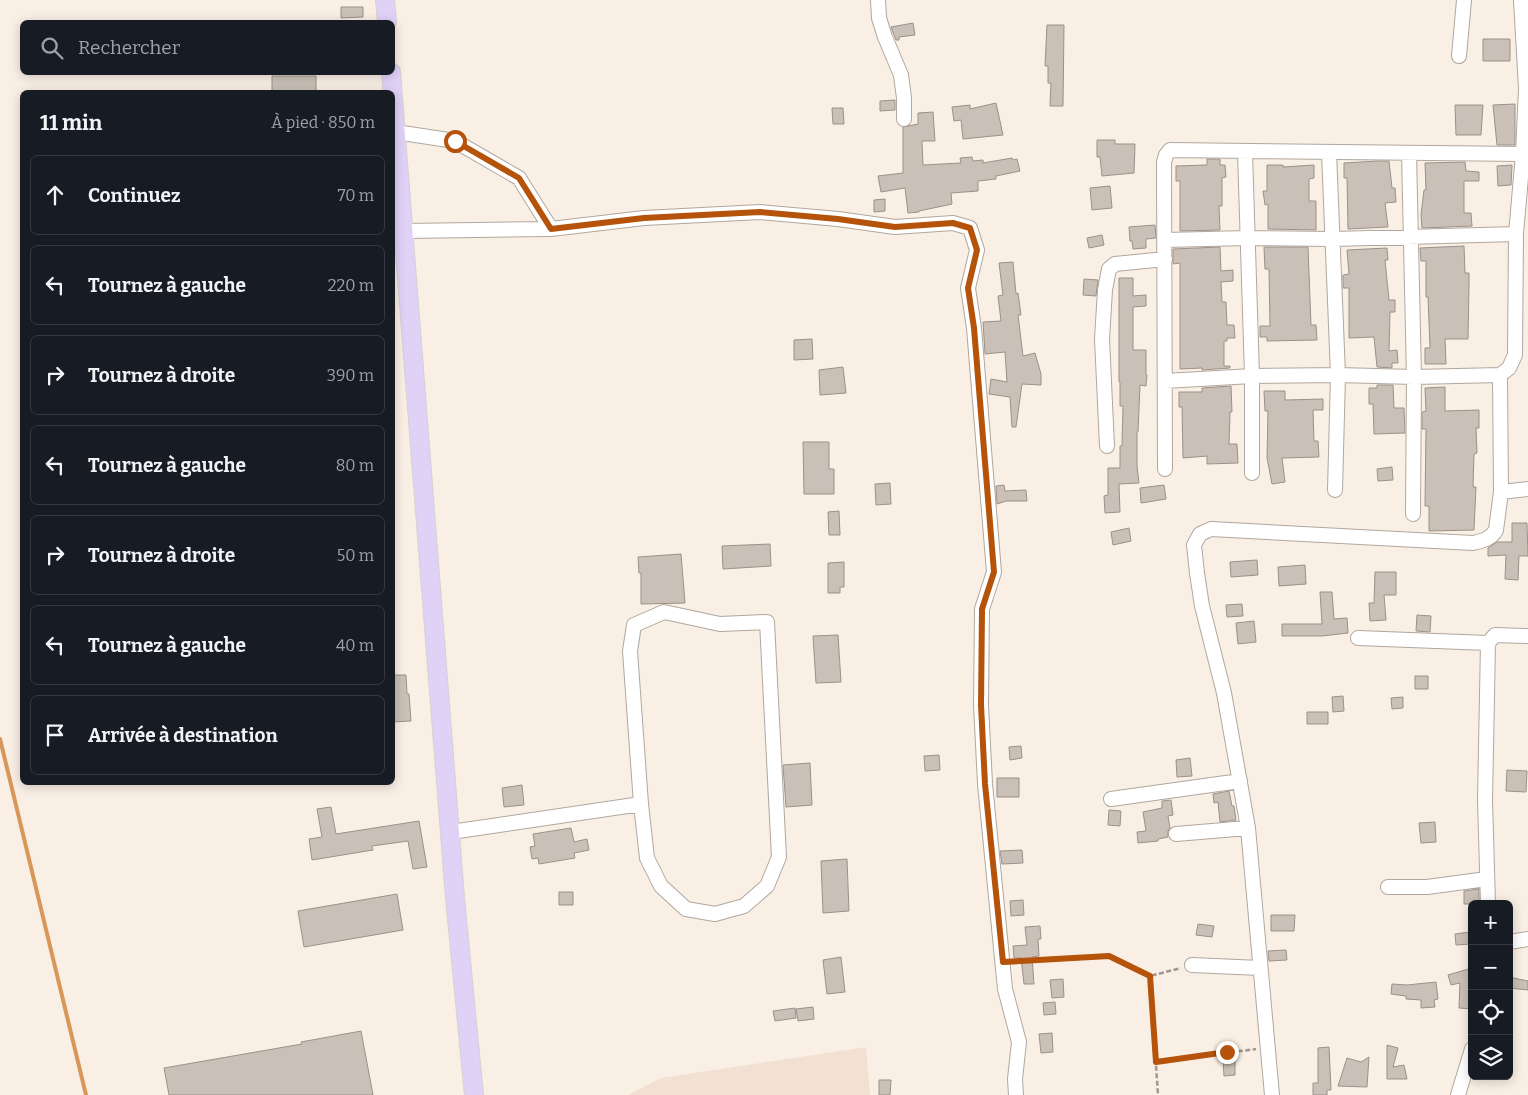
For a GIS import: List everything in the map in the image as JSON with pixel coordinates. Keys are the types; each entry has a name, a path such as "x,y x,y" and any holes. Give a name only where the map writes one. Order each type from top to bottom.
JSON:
{"main road":[{"path":"386,0 387,20"},
{"path":"391,75 392,90"},
{"path":"395,120 451,832 474,1095"}],"street":[{"path":"878,0 878,18 901,75 904,119"},
{"path":"1459,56 1464,19 1464,0"},
{"path":"1165,381 1252,376 1338,375 1414,377 1500,375 1509,368 1515,355 1522,278 1516,234 1525,149 1526,88 1521,0"},
{"path":"396,132 455,141 519,178 551,229"},
{"path":"1165,469 1164,162 1166,154 1170,150 1409,153 1525,149"},
{"path":"1245,152 1252,376 1252,473"},
{"path":"1329,152 1338,375 1334,490"},
{"path":"1409,153 1414,377 1413,514"},
{"path":"404,231 551,229 644,218 760,212 838,219 895,227 953,223 970,228 977,250 968,288 974,328 994,572 982,609 981,705 985,784 1005,989 1020,1042 1015,1079 1016,1095"},
{"path":"1164,240 1248,238 1333,239 1516,234"},
{"path":"1107,446 1102,339 1105,290 1109,269 1115,264 1165,260"},
{"path":"1272,1095 1248,828 1224,693 1202,606 1194,545 1200,534 1211,529 1473,543 1494,535 1501,492 1500,375"},
{"path":"1501,492 1528,489"},
{"path":"664,612 720,624 767,622 779,857 767,886 744,906 737,908 715,914 686,909 661,886 647,858 641,804 630,651 634,625 664,612"},
{"path":"1488,900 1485,800 1488,643 1495,635 1528,636"},
{"path":"1358,638 1488,643"},
{"path":"1111,799 1240,781"},
{"path":"451,832 641,804"},
{"path":"1176,834 1248,828"},
{"path":"1388,887 1427,886 1487,879"},
{"path":"1513,941 1528,939"},
{"path":"1192,965 1260,968"},
{"path":"1458,1095 1468,1062"}],"path":[{"path":"1003,962 1109,956 1150,976 1192,965"},
{"path":"1150,976 1158,1095"},
{"path":"1156,1062 1268,1048"}],"shaded area":[{"path":"866,1047 870,1095 628,1095 661,1078"}],"building":[{"path":"341,7 363,7 363,17 341,18"},
{"path":"913,23 915,35 899,37 899,40 896,40 891,27"},
{"path":"1047,25 1064,25 1063,106 1050,106 1051,83 1048,83 1048,66 1045,66"},
{"path":"1483,39 1510,39 1510,61 1483,61"},
{"path":"272,76 316,76 316,90 272,90"},
{"path":"895,100 895,110 880,111 880,101"},
{"path":"996,103 1003,135 963,139 961,120 954,121 952,107 970,105 970,109"},
{"path":"1515,104 1515,145 1497,145 1493,105"},
{"path":"1455,105 1483,105 1481,135 1456,135"},
{"path":"832,108 843,108 844,124 833,124"},
{"path":"933,112 935,141 922,141 923,165 961,163 960,158 972,157 973,161 983,160 983,163 1012,158 1013,160 1017,159 1020,171 996,176 996,179 978,181 978,191 951,193 952,204 908,213 905,188 881,192 878,176 903,173 903,127 918,124 918,113"},
{"path":"1097,140 1115,140 1115,144 1135,144 1134,173 1102,176 1100,157 1097,157"},
{"path":"1207,159 1220,159 1220,165 1225,165 1226,177 1222,178 1222,206 1219,206 1220,230 1180,231 1180,181 1176,181 1176,166 1207,165"},
{"path":"1389,161 1392,188 1395,188 1396,202 1385,203 1388,227 1348,229 1347,178 1344,178 1344,163"},
{"path":"1465,162 1466,171 1479,172 1479,181 1464,181 1464,213 1471,213 1472,226 1422,228 1421,215 1424,190 1426,190 1425,163"},
{"path":"1267,165 1283,165 1283,167 1314,165 1314,178 1309,179 1309,201 1316,201 1316,230 1268,229 1268,204 1265,205 1263,191 1267,191"},
{"path":"1512,165 1511,185 1498,186 1497,166"},
{"path":"1110,186 1112,208 1092,210 1090,188"},
{"path":"885,199 885,211 874,212 874,200"},
{"path":"1155,225 1156,238 1146,239 1146,248 1133,249 1132,241 1130,241 1129,227"},
{"path":"1102,235 1104,245 1089,248 1087,238"},
{"path":"1464,246 1465,273 1469,273 1468,339 1445,339 1446,364 1425,364 1425,348 1430,348 1428,297 1426,297 1426,261 1421,261 1420,248"},
{"path":"1220,247 1221,271 1233,270 1233,281 1221,282 1222,302 1226,302 1227,325 1234,325 1235,338 1227,338 1227,341 1224,341 1224,366 1230,366 1230,368 1180,369 1180,263 1173,264 1173,249"},
{"path":"1264,247 1308,247 1311,325 1316,325 1317,340 1267,341 1267,337 1260,337 1260,326 1270,326 1269,269 1265,269"},
{"path":"1387,248 1388,260 1385,260 1389,300 1395,300 1395,312 1390,312 1389,351 1397,350 1398,363 1392,363 1392,368 1377,367 1374,337 1349,338 1349,288 1343,288 1343,275 1349,274 1347,250"},
{"path":"1013,262 1016,294 1018,293 1021,315 1018,315 1023,356 1035,353 1041,374 1041,385 1022,384 1016,427 1012,427 1010,397 989,394 991,379 1007,382 1005,352 985,354 983,322 1001,321 998,296 1003,295 999,263"},
{"path":"1119,278 1133,278 1133,296 1146,295 1146,306 1133,307 1133,350 1146,350 1147,375 1146,386 1140,385 1137,432 1139,483 1119,484 1120,512 1105,513 1104,496 1108,495 1108,468 1120,468 1120,446 1122,446 1123,406 1120,406 1119,381"},
{"path":"1084,279 1098,280 1096,296 1083,295"},
{"path":"812,339 813,359 794,360 794,340"},
{"path":"843,367 846,393 820,395 819,370"},
{"path":"1377,385 1393,385 1394,408 1404,408 1405,433 1374,434 1373,404 1369,404 1369,388 1377,388"},
{"path":"1231,386 1232,412 1230,412 1229,444 1237,444 1238,463 1207,464 1207,456 1183,458 1182,407 1179,407 1179,392 1202,392 1202,388"},
{"path":"1445,387 1445,411 1479,410 1479,428 1476,428 1477,453 1474,454 1473,487 1476,487 1474,530 1429,531 1429,506 1425,506 1426,429 1422,429 1422,412 1426,411 1425,388"},
{"path":"1264,391 1285,391 1285,400 1323,399 1323,410 1313,410 1314,441 1318,441 1319,457 1282,458 1285,482 1272,484 1267,458 1268,411 1265,411"},
{"path":"803,442 829,442 829,469 834,469 834,494 804,494"},
{"path":"1392,467 1393,480 1378,481 1377,469"},
{"path":"890,483 891,504 876,505 875,484"},
{"path":"1004,485 1005,491 1026,490 1027,501 1006,501 997,504 996,486"},
{"path":"1164,485 1166,499 1141,503 1140,488"},
{"path":"839,511 840,535 829,535 828,512"},
{"path":"1512,523 1527,523 1528,556 1519,556 1518,580 1505,579 1506,555 1488,556 1488,548 1497,542 1512,542"},
{"path":"1129,528 1131,541 1113,545 1111,532"},
{"path":"770,544 771,566 723,569 722,546"},
{"path":"681,554 685,603 641,604 641,573 639,573 638,557"},
{"path":"1257,560 1258,575 1231,577 1230,562"},
{"path":"844,562 844,587 840,587 840,593 828,593 828,563"},
{"path":"1305,565 1306,584 1279,586 1278,567"},
{"path":"1375,572 1396,572 1396,595 1384,595 1386,620 1370,621 1369,603 1374,603"},
{"path":"1320,592 1332,592 1334,619 1347,618 1348,633 1322,636 1282,636 1282,624 1322,624"},
{"path":"1242,604 1243,616 1227,617 1226,605"},
{"path":"1417,615 1431,616 1430,632 1416,631"},
{"path":"1254,621 1256,642 1238,644 1236,623"},
{"path":"838,635 841,682 816,683 813,636"},
{"path":"395,675 406,675 411,721 395,722"},
{"path":"1415,676 1428,676 1428,689 1415,689"},
{"path":"1343,696 1344,711 1333,712 1332,697"},
{"path":"1403,697 1403,708 1392,709 1391,698"},
{"path":"1307,712 1328,712 1328,724 1307,724"},
{"path":"1021,746 1022,758 1010,760 1009,747"},
{"path":"939,755 940,770 925,771 924,756"},
{"path":"1190,758 1192,776 1177,777 1176,760"},
{"path":"810,763 812,805 786,807 783,765"},
{"path":"1507,770 1527,771 1526,792 1506,791"},
{"path":"997,778 1019,778 1019,797 997,797"},
{"path":"522,785 524,805 504,807 502,788"},
{"path":"1229,791 1236,820 1220,822 1218,802 1214,803 1213,794"},
{"path":"1171,800 1173,815 1168,816 1170,828 1168,837 1158,839 1158,841 1138,843 1137,832 1146,831 1143,812 1162,808 1162,801"},
{"path":"331,807 336,834 419,821 427,867 413,869 408,841 372,846 373,850 312,860 309,839 322,837 317,809"},
{"path":"1109,810 1121,811 1120,826 1108,825"},
{"path":"1435,822 1436,842 1421,843 1419,823"},
{"path":"571,828 574,842 587,839 589,850 574,853 575,858 539,864 538,858 532,859 530,847 535,846 533,834"},
{"path":"1022,850 1023,863 1002,864 1000,851"},
{"path":"847,859 849,911 823,913 821,861"},
{"path":"1479,889 1479,900 1468,900 1468,904 1464,904 1464,891"},
{"path":"559,892 573,892 573,905 559,905"},
{"path":"397,894 403,930 304,947 298,911"},
{"path":"1023,900 1024,915 1011,916 1010,901"},
{"path":"1271,915 1295,915 1294,931 1271,931"},
{"path":"1198,924 1214,926 1212,937 1196,935"},
{"path":"1040,926 1041,939 1038,939 1039,956 1032,957 1034,984 1024,984 1021,958 1014,958 1013,946 1027,945 1025,927"},
{"path":"1468,932 1468,944 1456,945 1455,934"},
{"path":"1286,950 1287,960 1269,961 1268,951"},
{"path":"841,957 845,992 827,994 823,960"},
{"path":"1468,969 1468,1009 1459,1008 1460,983 1451,985 1448,975"},
{"path":"1513,978 1528,981 1528,990 1513,988"},
{"path":"1063,979 1064,997 1052,998 1050,980"},
{"path":"1436,982 1438,999 1434,1000 1435,1007 1421,1008 1421,1000 1406,999 1406,996 1391,994 1392,984 1407,985"},
{"path":"1055,1002 1056,1014 1044,1015 1043,1003"},
{"path":"813,1007 814,1019 798,1021 796,1009"},
{"path":"795,1008 796,1018 775,1021 773,1011"},
{"path":"361,1031 373,1095 169,1095 164,1068 302,1044 301,1042"},
{"path":"1052,1033 1053,1052 1041,1053 1039,1034"},
{"path":"1387,1045 1398,1048 1393,1067 1404,1065 1407,1079 1387,1079"},
{"path":"1329,1047 1331,1090 1327,1090 1327,1095 1313,1095 1313,1083 1318,1083 1318,1048"},
{"path":"1369,1057 1367,1087 1338,1086 1347,1058 1361,1062"},
{"path":"1223,1060 1235,1060 1235,1075 1224,1076"},
{"path":"879,1080 891,1080 890,1095 879,1095"}],"waterway":[{"path":"0,739 86,1095"}],"route":[{"path":"455,141 519,178 551,229 644,218 760,212 838,219 895,227 953,223 970,228 977,250 968,288 974,328 979,408 994,572 982,609 981,705 985,784 1003,962 1109,956 1150,976 1156,1062 1227,1052"}]}
